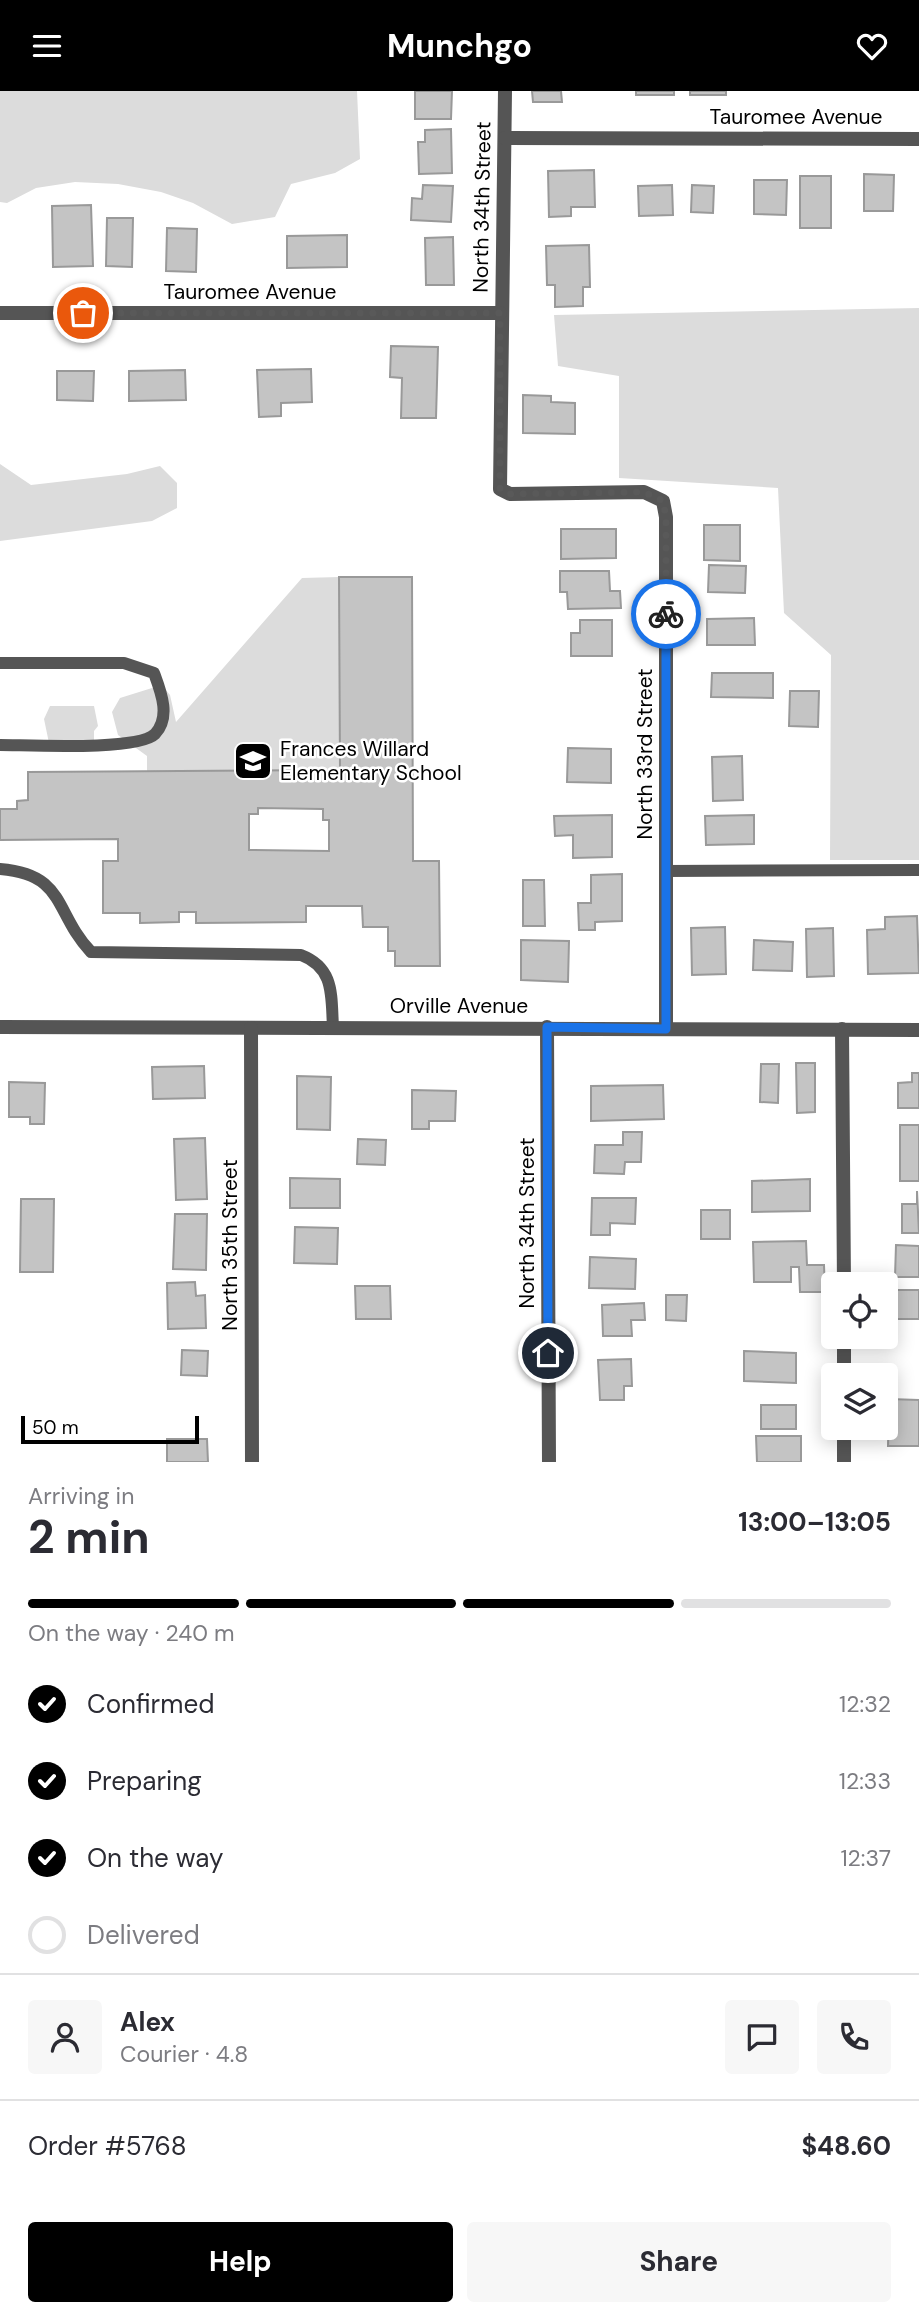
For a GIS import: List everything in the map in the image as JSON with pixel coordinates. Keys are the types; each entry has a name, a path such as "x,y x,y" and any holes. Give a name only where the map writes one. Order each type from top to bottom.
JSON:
{"street":[{"name":"North 34th Street","path":"505,91 498,476 503,492 644,492"},
{"name":"Tauromee Avenue","path":"505,138 919,139"},
{"name":"Tauromee Avenue","path":"0,313 500,313"},
{"name":"North 33rd Street","path":"644,492 663,501 666,517 666,1029"},
{"name":"Orville Avenue","path":"0,1027 919,1030"},
{"name":"North 34th Street","path":"547,1027 549,1462"},
{"name":"North 35th Street","path":"251,1028 252,1462"},
{"path":"842,1029 844,1272"},
{"path":"844,1440 844,1462"}],"lane":[{"path":"0,663 124,663 154,673 162,693 164,718 154,735 132,744 0,745"},
{"path":"0,869 23,871 48,884 75,935 91,952 302,955 317,961 327,972 333,1027"},
{"path":"666,871 919,870"}],"shaded area":[{"path":"0,91 357,91 360,159 335,173 291,184 275,217 232,224 193,203 161,192 118,184 75,182 36,188 7,203 0,202"},
{"path":"919,308 919,860 830,860 831,655 784,613 778,488 619,478 619,376 558,366 554,315"},
{"path":"0,464 31,485 127,474 160,466 177,483 177,508 152,521 0,541"},
{"path":"339,577 340,770 147,771 147,756 118,735 112,712 120,698 152,688 164,688 170,695 176,722 302,578"},
{"path":"50,706 94,706 98,726 94,731 94,742 49,743 44,719"}],"building":[{"path":"415,91 452,91 451,119 415,119"},
{"path":"532,91 561,91 562,102 533,102"},
{"path":"636,91 674,91 674,95 636,95"},
{"path":"690,91 726,91 726,95 690,95"},
{"path":"451,129 452,173 419,174 418,142 425,142 425,130"},
{"path":"594,170 595,207 571,207 571,216 549,217 548,171"},
{"path":"864,174 894,175 893,211 864,211"},
{"path":"800,176 831,176 831,228 800,228"},
{"path":"754,180 787,180 786,215 754,214"},
{"path":"423,185 453,186 451,222 411,220 412,198 422,199"},
{"path":"672,185 673,215 639,216 638,186"},
{"path":"692,185 714,186 713,213 691,212"},
{"path":"91,205 93,266 53,267 52,206"},
{"path":"107,218 133,218 132,267 106,266"},
{"path":"167,228 197,229 196,272 166,271"},
{"path":"347,235 347,267 287,268 287,236"},
{"path":"453,237 454,285 426,285 425,238"},
{"path":"589,245 590,287 583,287 583,306 555,307 555,285 547,285 546,246"},
{"path":"391,346 438,347 436,418 401,418 402,378 390,377"},
{"path":"311,369 312,402 281,403 281,416 259,417 257,370"},
{"path":"185,370 186,400 129,401 129,371"},
{"path":"57,371 94,371 93,401 57,400"},
{"path":"523,395 551,396 551,402 575,403 575,434 523,433"},
{"path":"704,525 740,525 740,561 704,560"},
{"path":"561,529 616,529 616,558 561,559"},
{"path":"709,565 746,566 745,593 708,592"},
{"path":"560,571 609,571 610,591 620,591 621,608 568,609 567,592 560,592"},
{"name":"Frances Willard Elementary School","path":"339,577 412,577 413,861 439,861 440,966 395,966 395,951 388,951 388,927 363,927 362,906 306,906 306,922 196,923 196,912 179,912 179,922 140,923 140,913 103,913 103,861 118,861 118,839 0,840 0,809 17,809 17,801 28,800 28,772 340,770","holes":["258,808 323,809 323,820 329,820 329,851 249,850 249,814 258,814"]},
{"path":"754,618 755,645 707,645 707,619"},
{"path":"580,620 612,620 612,656 571,656 571,633 580,633"},
{"path":"712,673 773,673 773,698 711,697"},
{"path":"790,691 819,691 818,727 789,726"},
{"path":"568,748 611,749 611,783 567,782"},
{"path":"742,756 743,800 713,801 712,757"},
{"path":"612,815 612,857 573,858 573,835 555,836 554,816"},
{"path":"754,815 754,844 706,845 705,816"},
{"path":"622,874 622,921 595,922 595,930 579,930 578,903 591,903 591,875"},
{"path":"523,880 544,880 545,926 523,926"},
{"path":"917,916 919,973 868,974 867,930 885,929 885,917"},
{"path":"725,927 726,974 692,975 691,928"},
{"path":"833,928 834,976 807,977 806,929"},
{"path":"521,940 569,941 568,982 521,980"},
{"path":"754,940 793,942 792,971 753,970"},
{"path":"796,1063 815,1063 815,1112 797,1113"},
{"path":"761,1064 779,1064 778,1103 760,1102"},
{"path":"204,1066 205,1098 153,1099 152,1067"},
{"path":"912,1073 919,1073 919,1108 898,1108 898,1083 912,1082"},
{"path":"297,1076 331,1077 330,1130 297,1129"},
{"path":"9,1082 45,1083 44,1124 30,1124 30,1117 9,1117"},
{"path":"663,1085 664,1119 591,1121 591,1086"},
{"path":"412,1090 456,1091 455,1121 429,1121 429,1129 412,1129"},
{"path":"900,1125 919,1125 919,1181 900,1181"},
{"path":"623,1132 642,1132 641,1162 625,1162 624,1174 594,1173 595,1145 623,1145"},
{"path":"205,1138 207,1199 176,1200 174,1139"},
{"path":"358,1139 386,1140 385,1165 357,1164"},
{"path":"290,1178 340,1179 340,1208 290,1208"},
{"path":"810,1179 810,1211 752,1212 752,1181"},
{"path":"917,1191 919,1233 902,1233 902,1204 917,1204"},
{"path":"592,1198 636,1198 635,1224 610,1223 610,1235 591,1235"},
{"path":"21,1199 54,1199 53,1272 20,1272"},
{"path":"701,1210 730,1210 730,1239 701,1239"},
{"path":"175,1214 207,1214 206,1270 173,1269"},
{"path":"295,1227 338,1228 337,1264 294,1263"},
{"path":"806,1241 807,1265 824,1265 824,1272 821,1272 821,1292 800,1292 799,1267 791,1267 791,1282 754,1282 753,1242"},
{"path":"896,1245 919,1246 919,1277 898,1277 898,1272 895,1272"},
{"path":"590,1257 636,1259 635,1289 589,1288"},
{"path":"195,1282 196,1296 205,1295 206,1328 168,1329 167,1283"},
{"path":"355,1286 390,1286 391,1319 356,1319"},
{"path":"898,1290 919,1290 919,1319 898,1319"},
{"path":"666,1295 687,1295 686,1321 666,1320"},
{"path":"644,1303 645,1320 631,1320 632,1336 603,1336 602,1305"},
{"path":"182,1350 208,1351 207,1376 181,1375"},
{"path":"744,1351 796,1353 796,1383 744,1381"},
{"path":"631,1359 632,1386 624,1386 624,1400 600,1400 598,1360"},
{"path":"898,1399 919,1400 919,1446 888,1446 888,1440 898,1440"},
{"path":"761,1405 796,1405 796,1429 761,1429"},
{"path":"756,1436 801,1436 801,1462 757,1462"},
{"path":"167,1439 207,1439 208,1462 167,1462"}],"way so far":[{"path":"83,313 500,313 500,489 510,494 644,492 663,501 666,517 666,614"}],"place":[{"name":"Frances Willard Elementary School","path":"253,761"}],"route":[{"path":"548,1353 547,1027 666,1029 666,614"}]}
